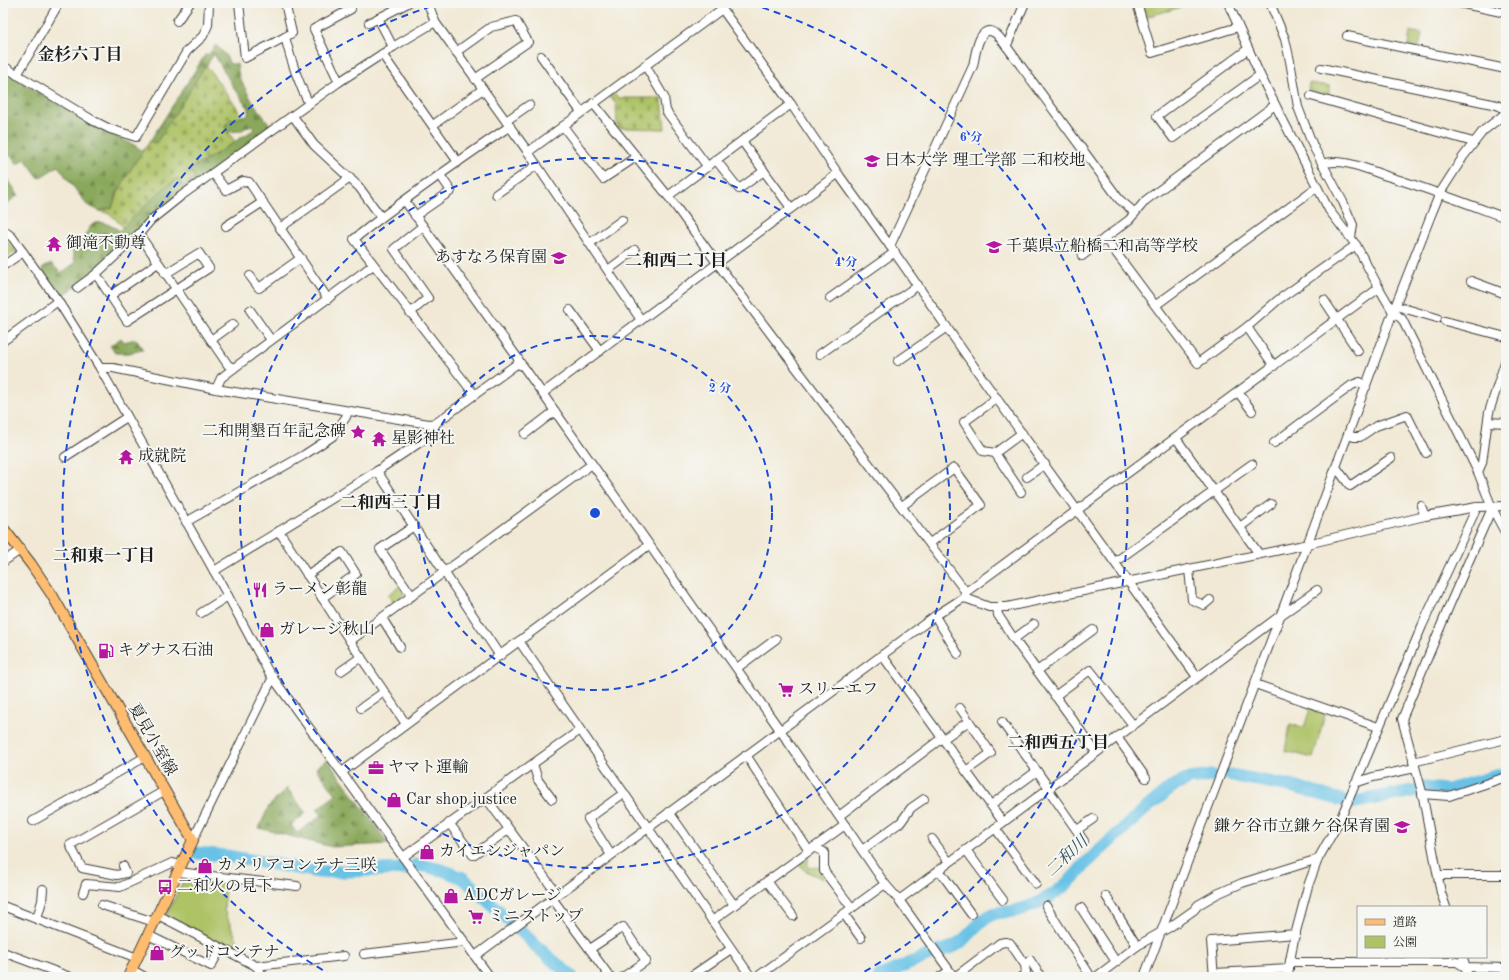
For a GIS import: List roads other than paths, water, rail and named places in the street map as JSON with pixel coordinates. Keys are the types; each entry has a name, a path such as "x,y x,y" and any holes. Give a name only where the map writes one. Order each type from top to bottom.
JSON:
{"main road":[{"name":"夏見小室線","path":"3,528 52,595 193,840"},
{"path":"130,973 193,840"}],"street":[{"path":"17,75 59,3"},
{"path":"177,21 190,3"},
{"path":"3,66 110,129 136,137 187,51 203,36 208,25 209,3"},
{"path":"239,3 245,58 292,33 285,3"},
{"path":"369,23 408,3"},
{"path":"430,3 435,22 537,165 641,320"},
{"path":"1006,46 1025,3"},
{"path":"1137,3 1152,53 1238,27"},
{"path":"1228,3 1275,105 1329,210 1356,245 1379,288 1402,319 1478,472 1492,508 1506,534"},
{"path":"1270,3 1285,39 1298,107 1322,164 1343,202 1353,225 1351,238"},
{"path":"1459,3 1506,13"},
{"path":"339,82 314,29 351,9"},
{"path":"528,152 722,9 791,104 839,175 893,249 997,398 1197,677"},
{"path":"378,18 393,47"},
{"path":"77,288 96,274 139,234 151,220 180,196 339,82 435,22"},
{"path":"456,52 491,27 516,22 528,42 475,79"},
{"path":"830,298 893,249 973,66 978,40 988,31 995,32 1119,199 1135,213"},
{"path":"1347,36 1506,69"},
{"path":"285,37 291,63 309,104"},
{"path":"1248,49 1158,116 1173,138 1260,74"},
{"path":"382,54 458,162"},
{"path":"541,56 582,112"},
{"path":"645,65 664,97 666,111 708,167"},
{"path":"1144,977 1308,543 1394,309 1440,193 1473,142 1483,131 1506,113 1503,108 1497,104 1321,68"},
{"path":"433,125 483,90"},
{"path":"1311,96 1473,142"},
{"path":"593,103 668,196 717,263 930,543 968,599 989,607 1007,607 1259,554 1425,516 1477,507 1492,508 1506,506"},
{"path":"668,196 791,104"},
{"path":"474,394 354,239 381,217 405,201 508,124 529,105"},
{"path":"1082,256 1129,220 1146,200 1275,105"},
{"path":"293,116 314,145 359,187 381,217"},
{"path":"563,126 603,180 636,157"},
{"path":"742,141 791,208"},
{"path":"716,160 739,190 764,171"},
{"path":"1322,164 1329,162 1362,168 1440,193 1506,218"},
{"path":"496,194 537,165"},
{"path":"213,173 226,190 246,180 263,202 328,299"},
{"path":"416,216 451,191 440,175"},
{"path":"543,393 791,208 836,175 839,175"},
{"path":"280,228 350,178"},
{"path":"1156,306 1317,187"},
{"path":"405,201 543,393 737,668 885,884 899,900 953,975"},
{"path":"226,226 263,202"},
{"path":"590,243 622,220"},
{"path":"410,313 428,298 394,250 423,226"},
{"path":"3,230 12,237 58,301 100,368 228,596 268,671 490,977"},
{"path":"139,234 228,364 234,368"},
{"path":"1105,238 1198,363 1247,327 1278,300 1356,245"},
{"path":"608,270 635,250"},
{"path":"3,266 23,252"},
{"path":"96,274 127,321 209,268 198,253 165,274"},
{"path":"250,276 259,288 300,258"},
{"path":"111,295 158,263"},
{"path":"216,389 221,378 373,265"},
{"path":"1471,282 1506,294"},
{"path":"820,354 918,285"},
{"path":"475,956 554,896 965,595 1077,510 1274,366 1336,318 1379,288"},
{"path":"1324,300 1358,351"},
{"path":"3,341 58,301"},
{"path":"1394,309 1506,337"},
{"path":"250,310 271,340"},
{"path":"570,310 600,350"},
{"path":"211,340 233,324"},
{"path":"898,361 947,327"},
{"path":"1247,327 1274,366"},
{"path":"1478,472 1482,463 1489,412 1502,386 1506,359"},
{"path":"100,368 113,368 216,389 429,424 436,423 514,366 521,364"},
{"path":"1274,443 1352,385 1360,382 1366,387"},
{"path":"1238,392 1252,411"},
{"path":"997,398 964,422 984,451 995,453 1021,492"},
{"path":"186,522 304,455 333,436 346,417 348,411"},
{"path":"525,434 555,411"},
{"path":"1348,435 1360,437 1376,426 1407,415 1426,453"},
{"path":"65,457 127,417"},
{"path":"1488,422 1506,422"},
{"path":"214,571 377,472 428,437 432,433 436,423"},
{"path":"995,453 1022,433"},
{"path":"1176,438 1259,554"},
{"path":"1336,467 1350,486 1392,458"},
{"path":"350,641 592,464"},
{"path":"1027,477 1045,464"},
{"path":"1115,562 1252,464"},
{"path":"902,506 954,468 981,505 930,543"},
{"path":"377,472 500,656"},
{"path":"1240,527 1271,504"},
{"path":"1421,506 1425,516"},
{"path":"1288,969 1308,886 1318,859 1331,838 1378,727 1477,507"},
{"path":"1446,906 1441,893 1421,791 1402,719 1492,508"},
{"path":"412,596 380,549 414,526"},
{"path":"279,531 406,724"},
{"path":"342,772 649,545"},
{"path":"3,562 20,550"},
{"path":"307,575 342,552 356,574 322,598"},
{"path":"1189,569 1192,600 1204,605 1210,600"},
{"path":"899,900 1116,737 1317,590"},
{"path":"201,613 228,596"},
{"path":"997,607 998,615 1014,639 1096,752"},
{"path":"935,616 958,654"},
{"path":"382,618 400,647"},
{"path":"1014,639 1034,624"},
{"path":"1037,671 1093,630"},
{"path":"737,668 776,639"},
{"path":"519,641 751,977"},
{"path":"882,655 1003,822"},
{"path":"341,671 361,657"},
{"path":"1055,696 1090,670 1133,725"},
{"path":"193,840 273,677"},
{"path":"1255,684 1378,727"},
{"path":"361,708 384,692"},
{"path":"960,708 991,753 966,771"},
{"path":"839,816 943,738 969,721"},
{"path":"1002,722 1084,841"},
{"path":"403,857 580,730"},
{"path":"1116,737 1146,778"},
{"path":"1355,783 1506,739"},
{"path":"746,755 812,849 824,852 824,871 852,908"},
{"path":"33,821 145,757"},
{"path":"533,764 538,780 552,799"},
{"path":"991,805 1037,771"},
{"path":"1421,791 1449,796 1506,777"},
{"path":"122,866 126,872 117,875 82,868 70,846 164,791"},
{"path":"611,855 588,820 624,793"},
{"path":"486,798 610,977"},
{"path":"862,850 901,822 911,808 924,799"},
{"path":"669,812 734,905"},
{"path":"1077,830 1093,819"},
{"path":"450,823 473,855 508,830"},
{"path":"712,921 845,825"},
{"path":"996,828 1036,884"},
{"path":"932,839 949,862"},
{"path":"966,850 1003,900"},
{"path":"1096,977 1137,946 1161,933 1194,910 1198,905 1226,889 1318,859"},
{"path":"83,893 86,884 120,887 172,863 180,869 297,886"},
{"path":"939,870 971,914"},
{"path":"1438,875 1506,875"},
{"path":"767,881 793,916"},
{"path":"757,977 885,884"},
{"path":"37,918 42,901 43,889"},
{"path":"1106,896 1137,946"},
{"path":"102,905 156,919 221,948 259,973 344,956"},
{"path":"3,906 137,958"},
{"path":"1046,906 1091,977"},
{"path":"1081,908 1116,962"},
{"path":"844,914 861,938"},
{"path":"590,949 622,927 646,961 623,977"},
{"path":"1296,934 1211,941 1214,975 1288,969 1457,962 1465,967 1506,968"},
{"path":"148,935 211,966 221,948"},
{"path":"364,954 465,942"},
{"path":"940,977 953,975 1000,943 1005,942 1010,943 1025,965 1026,973 1021,977"},
{"path":"690,977 731,949"},
{"path":"3,952 70,977"},
{"path":"1463,958 1468,977"},
{"path":"1030,960 1041,977"},
{"path":"130,973 146,977"}],"waterway":[{"name":"二和川","path":"1424,788 1448,790 1506,773"},
{"name":"二和川","path":"1230,775 1290,786 1345,801"},
{"name":"二和川","path":"939,951 949,949 962,941 978,925 991,915 1015,911 1046,899 1071,880 1084,865 1144,810 1173,786 1189,779 1211,776"},
{"name":"二和川","path":"1350,803 1417,790"},
{"name":"二和川","path":"197,853 227,856 319,872 406,869"},
{"name":"二和川","path":"416,865 445,871 463,878 510,921"},
{"name":"二和川","path":"519,929 572,977"},
{"name":"二和川","path":"878,977 934,953"}],"place":[{"name":"日本大学 理工学部 二和校地","path":"872,161"},
{"name":"御滝不動尊","path":"54,244"},
{"name":"千葉県立船橋二和高等学校","path":"994,247"},
{"name":"あすなろ保育園","path":"559,258"},
{"name":"二和開墾百年記念碑","path":"358,432"},
{"name":"星影神社","path":"379,439"},
{"name":"成就院","path":"126,457"},
{"name":"ラーメン彰龍","path":"260,590"},
{"name":"ガレージ秋山","path":"267,630"},
{"name":"キグナス石油","path":"106,651"},
{"name":"スリーエフ","path":"786,690"},
{"name":"ヤマト運輸","path":"376,768"},
{"name":"Car shop justice","path":"394,800"},
{"name":"鎌ケ谷市立鎌ケ谷保育園","path":"1402,827"},
{"name":"カイエンジャパン","path":"427,852"},
{"name":"カメリアコンテナ三咲","path":"205,866"},
{"name":"二和火の見下","path":"165,887"},
{"name":"ADCガレージ","path":"451,896"},
{"name":"ミニストップ","path":"476,917"},
{"name":"グッドコンテナ","path":"157,953"}],"district":[{"name":"金杉六丁目","path":"80,55"},
{"name":"二和西二丁目","path":"676,261"},
{"name":"二和西三丁目","path":"391,503"},
{"name":"二和東一丁目","path":"104,556"},
{"name":"二和西五丁目","path":"1058,743"}]}
